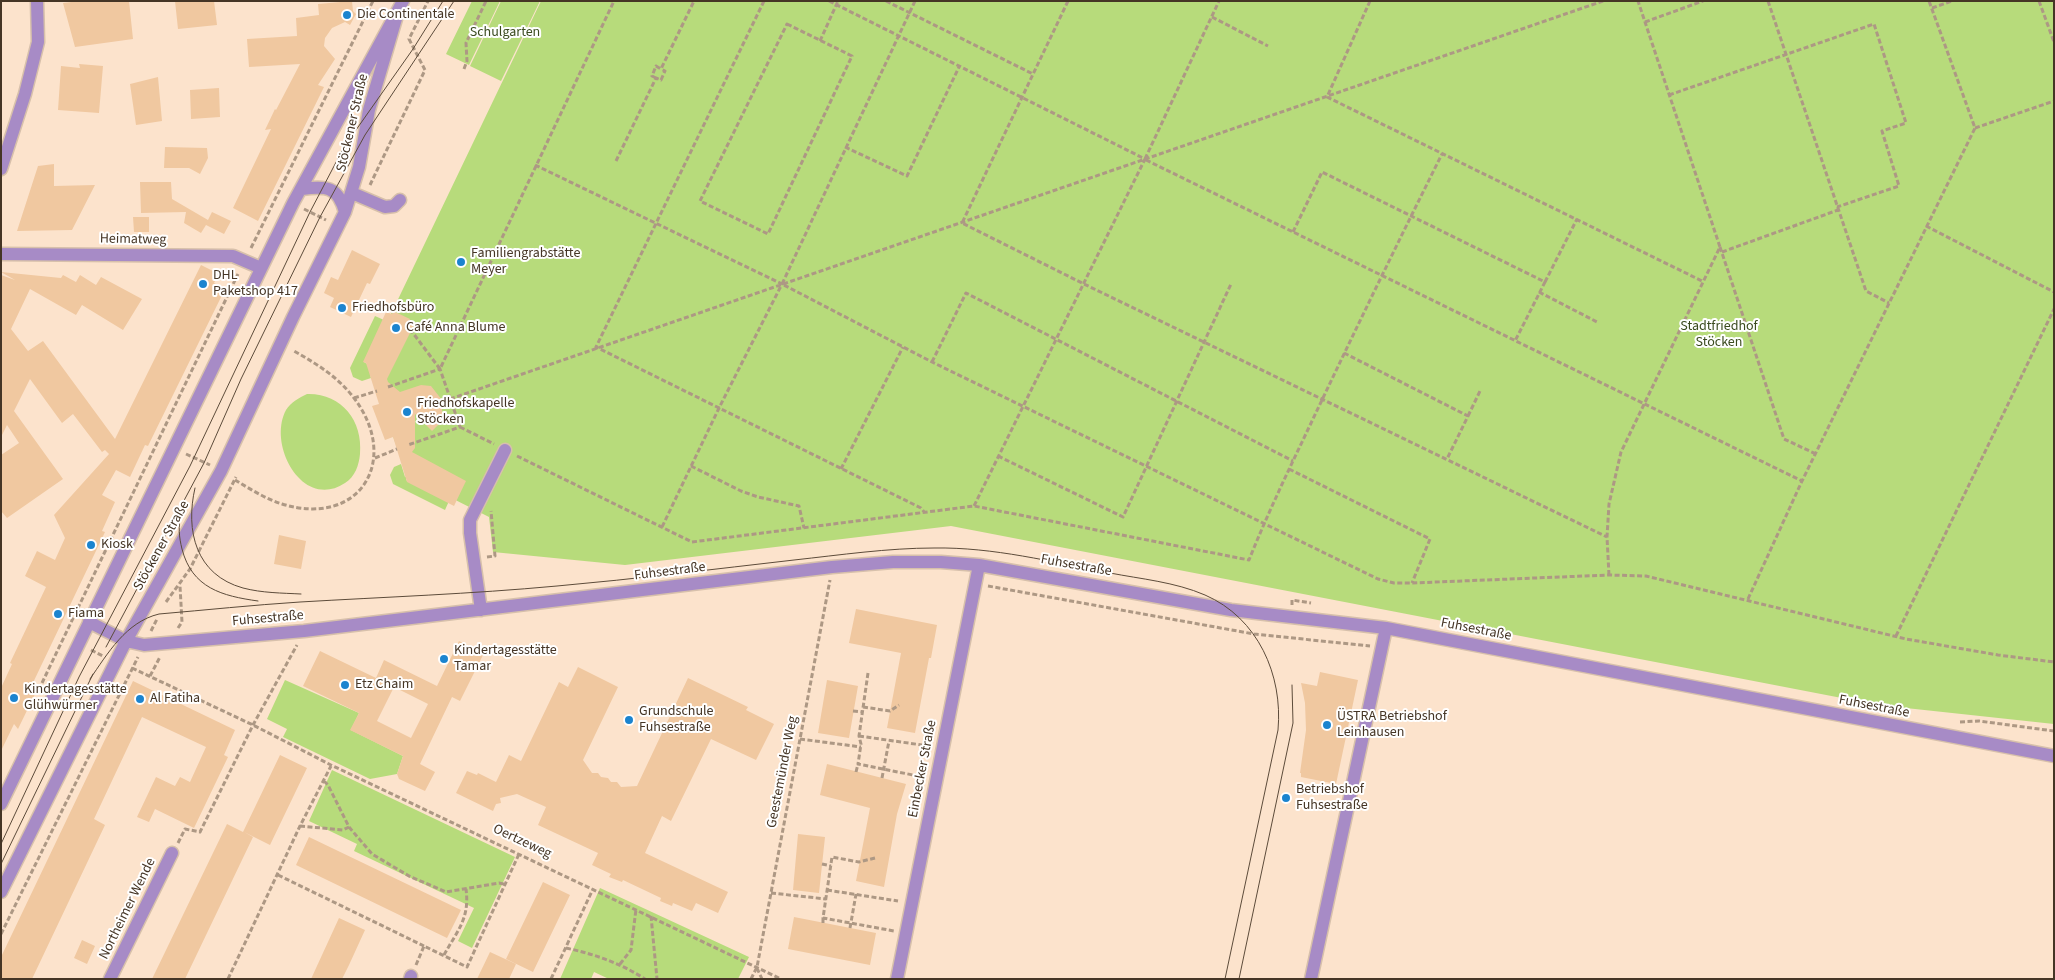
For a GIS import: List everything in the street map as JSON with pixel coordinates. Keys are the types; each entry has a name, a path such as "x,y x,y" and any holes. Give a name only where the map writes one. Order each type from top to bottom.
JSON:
{"street":[{"path":"1,169 25,94 38,42 38,1"},
{"name":"Stöckener Straße","path":"1,892 115,662 221,471 293,317 345,212 358,196 359,167 369,110 401,7"},
{"name":"Stöckener Straße","path":"1,804 261,268 401,7"},
{"name":"Stöckener Straße","path":"302,189 324,187 334,192 341,199 345,212"},
{"path":"358,196 385,207 394,206 400,200"},
{"name":"Heimatweg","path":"1,254 233,256 261,268"},
{"path":"481,610 473,558 470,520 505,450"},
{"name":"Fuhsestraße","path":"89,622 126,641 144,646 304,631 832,567 893,562 941,562 979,565 1231,610 1386,628 2054,756"},
{"name":"Einbecker Straße","path":"897,979 979,565"},
{"path":"1311,979 1386,628"},
{"name":"Northeimer Wende","path":"110,979 172,853"}],"path":[{"path":"294,351 325,369 354,398 370,426 375,458 368,482 351,499 330,508 304,508 282,504 258,493 221,471 157,440 373,1"},
{"path":"358,196 425,70 410,39 428,1"},
{"path":"464,69 468,61 466,43 486,1"},
{"path":"388,387 440,369 614,1"},
{"path":"661,69 694,1"},
{"path":"596,348 764,1"},
{"path":"829,1 837,3 898,36 1381,276 1802,481"},
{"path":"886,1 1033,74"},
{"path":"662,527 719,408 782,284 915,1"},
{"path":"962,223 1068,1"},
{"path":"974,506 1145,159 1219,1"},
{"path":"1327,96 1370,1"},
{"path":"450,399 1603,1"},
{"path":"1638,1 1784,439 1816,454"},
{"path":"1644,22 1704,1"},
{"path":"1768,1 1866,290 1889,303"},
{"path":"1930,1 1975,128"},
{"path":"1932,8 1952,1"},
{"path":"2039,1 2054,42"},
{"path":"820,41 837,3"},
{"path":"1212,17 1268,46"},
{"path":"786,24 820,41 852,56 768,234 700,200 786,24"},
{"path":"1669,95 1874,24 1906,123 1882,131 1899,186 1722,252"},
{"path":"656,66 661,69 665,71 661,80 652,76 656,66"},
{"path":"846,147 907,176 960,67"},
{"path":"616,161 656,78"},
{"path":"1327,96 1702,281"},
{"path":"1748,600 1802,481 1975,128 2054,101"},
{"path":"410,329 440,369 460,426 692,542 974,506 1249,560 1263,524 1322,399 1442,154"},
{"path":"535,165 782,284 932,362 1378,579 1394,583 1412,583 1609,575 1646,576 1896,636 1998,655 2054,662"},
{"path":"1293,232 1322,172 1545,282"},
{"path":"277,196 338,226"},
{"path":"1515,341 1576,219"},
{"path":"962,223 1205,343 1608,537"},
{"path":"1926,226 2054,292"},
{"path":"1609,575 1609,504 1621,452 1720,246"},
{"path":"998,456 1123,517 1232,284"},
{"path":"1540,292 1599,323"},
{"path":"932,362 966,293 1293,461"},
{"path":"1896,636 2054,309"},
{"path":"841,468 903,347"},
{"path":"596,348 921,508 925,513"},
{"path":"1344,353 1468,416"},
{"path":"1447,459 1481,389"},
{"path":"354,398 376,391"},
{"path":"408,445 460,426"},
{"name":"Oertzeweg","path":"157,440 63,637 781,979"},
{"path":"375,458 397,449"},
{"path":"691,466 741,491 758,497 799,506 804,528"},
{"path":"1289,469 1430,539 1412,583"},
{"path":"473,558 495,556 488,485"},
{"name":"Geestemünder Weg","path":"752,979 757,967 832,567"},
{"path":"975,583 1254,634 1382,648"},
{"path":"163,608 180,585"},
{"path":"1,934 160,614"},
{"path":"172,853 185,829 200,832 253,726 304,631"},
{"path":"856,772 861,747 859,736 868,673"},
{"path":"44,675 96,700"},
{"path":"863,707 890,711 899,705"},
{"path":"854,711 862,712"},
{"path":"1955,722 1978,721 2054,731"},
{"path":"859,736 942,748"},
{"path":"800,738 861,747"},
{"path":"882,778 889,740"},
{"path":"858,764 936,780"},
{"path":"228,979 331,765"},
{"path":"324,781 328,785 350,827 372,854 409,876 446,892 499,883 504,884"},
{"path":"300,826 343,830 350,827"},
{"path":"278,875 467,967 519,854"},
{"path":"823,923 832,857 859,862 874,858"},
{"path":"822,864 831,866"},
{"path":"551,979 593,888"},
{"path":"444,955 466,915 468,901 466,889"},
{"path":"827,890 911,903"},
{"path":"771,893 826,899"},
{"path":"850,928 856,894"},
{"path":"620,964 631,950 636,909"},
{"path":"651,916 657,979"},
{"path":"823,918 905,933"},
{"path":"411,978 424,946"},
{"path":"566,948 586,952 620,964 645,979"},
{"path":"757,967 762,979"}],"green space":[{"path":"472,1 500,1 469,65 446,54"},
{"name":"Schulgarten","path":"501,1 540,1 501,81 470,66"},
{"name":"Stadtfriedhof Stöcken","path":"541,1 2054,1 2054,724 1878,705 951,526 625,565 493,552 489,517 408,476 406,480 449,501 445,510 393,484 390,475 394,467 401,464 405,477 407,476 368,365 371,378 362,381 353,377 350,368 375,316 384,320 364,362 367,364"},
{"path":"307,394 330,398 340,404 354,420 358,430 360,454 356,470 345,483 330,489 315,488 303,481 293,470 285,456 281,440 281,424 286,410 293,402"},
{"path":"285,680 359,713 351,730 403,756 397,774 370,779 283,737 287,729 267,719"},
{"path":"332,770 515,857 472,948 458,941 474,908 354,851 357,844 309,821"},
{"path":"600,888 749,957 738,979 609,979 594,972 591,979 560,979"}],"building":[{"path":"129,1 133,39 75,47 63,3"},
{"path":"175,1 214,1 217,25 178,29"},
{"path":"352,1 353,11 356,14 350,25 345,22 332,28 325,38 324,46 335,59 318,85 324,87 258,221 233,208 271,129 265,130 300,64 249,67 247,39 297,36 296,18 319,15 318,4"},
{"path":"79,64 103,66 99,113 58,110 61,66 80,68"},
{"path":"158,77 162,121 136,125 130,84"},
{"path":"219,88 220,117 191,119 190,90"},
{"path":"165,147 207,148 208,158 200,174 189,168 164,168"},
{"path":"54,164 54,186 95,185 72,230 17,231 38,166"},
{"path":"140,182 171,182 172,199 208,220 212,212 231,221 224,234 206,225 201,233 184,223 186,212 141,213"},
{"path":"133,217 149,217 149,232 134,232"},
{"path":"352,250 380,264 370,284 367,283 351,317 330,307 334,298 324,293 331,277 338,280"},
{"path":"201,265 219,274 214,283 225,289 148,446 145,445 130,477 116,470 102,495 115,502 102,531 105,532 30,689 36,692 18,729 14,724 1,751 1,688 12,664 10,663 46,587 25,576 37,551 55,560 65,538 54,515 109,454 105,450 102,452 73,414 62,423 30,379 14,411 63,479 7,518 1,511 1,455 19,443 7,425 1,437 1,275 15,280 1,272 61,278 63,275 76,282 80,275 96,285 101,277 142,299 123,330 82,305 76,315 30,289 11,329 28,351 43,341 115,439"},
{"path":"393,311 410,319 409,322 414,325 387,379 400,392 421,385 431,386 442,400 442,421 432,431 415,414 415,448 412,452 466,481 454,506 407,482 393,437 385,440 372,406 379,404 366,363 363,362 386,312 392,314"},
{"path":"279,535 306,541 301,569 274,564"},
{"path":"856,609 937,625 915,733 887,728 901,653 849,643"},
{"path":"459,641 484,653 460,701 452,697 420,764 435,772 425,791 399,779 397,774 403,756 350,730 359,713 303,686 320,651 376,678 384,660 437,686","holes":["394,687 428,704 411,738 377,721"]},
{"path":"578,667 618,687 583,760 592,773 598,773 601,777 608,778 611,782 617,782 621,787 637,786 688,678 748,707 746,710 774,724 756,760 711,739 671,821 662,816 645,853 728,892 718,913 696,903 692,911 673,903 672,906 660,901 661,898 623,880 622,882 609,877 611,874 592,865 598,853 538,825 546,807 517,794 500,798 501,803 496,804 493,811 456,793 467,771 477,775 478,773 496,782 509,755 521,761 559,682 568,687"},
{"name":"ÜSTRA Betriebshof Leinhausen","path":"1320,672 1358,680 1336,784 1301,777 1300,773 1306,730 1305,703 1301,683 1317,686"},
{"path":"827,680 858,686 849,738 818,733"},
{"path":"133,681 235,730 224,755 228,757 194,828 155,809 149,822 137,817 156,777 175,786 180,777 190,782 206,747 142,717 94,819 105,825 32,979 1,979 1,957"},
{"path":"280,755 307,768 270,845 244,832 253,837 185,979 152,979 227,824 243,832"},
{"path":"827,764 906,784 897,814 884,887 856,881 870,808 820,795"},
{"path":"798,834 825,837 819,893 793,890"},
{"path":"309,837 461,910 447,938 296,865"},
{"path":"543,882 570,895 533,972 506,959"},
{"path":"794,917 876,933 870,965 788,949"},
{"path":"339,918 365,930 349,965 342,979 311,979"},
{"path":"82,940 95,946 87,964 74,958"},
{"path":"490,952 516,964 509,979 477,979"}],"tram line":[{"path":"1,844 79,677 190,466 310,212 344,147 413,49 443,1"},
{"path":"106,647 204,463 241,379 320,217 365,135 454,1"},
{"path":"195,488 192,504 193,535 205,562 214,573 227,582 250,590 301,594"},
{"path":"181,515 179,527 181,545 193,573 210,588 221,593 258,601"},
{"path":"90,679 111,649 127,631 147,618 159,614 282,603 557,586 882,550 917,548 978,550 1044,560 1182,587 1205,595 1224,605 1253,633 1271,669 1276,689 1278,730 1225,979"},
{"path":"1,864 93,674"},
{"path":"1239,979 1293,723 1292,685"}],"place":[{"name":"Die Continentale","path":"347,15"},
{"name":"Familiengrabstätte Meyer","path":"461,262"},
{"name":"DHL Paketshop 417","path":"203,284"},
{"name":"Friedhofsbüro","path":"342,308"},
{"name":"Café Anna Blume","path":"396,328"},
{"name":"Friedhofskapelle Stöcken","path":"407,412"},
{"name":"Kiosk","path":"91,545"},
{"name":"Fiama","path":"58,614"},
{"name":"Kindertagesstätte Tamar","path":"444,659"},
{"name":"Etz Chaim","path":"345,685"},
{"name":"Kindertagesstätte Glühwürmer","path":"14,698"},
{"name":"Al Fatiha","path":"140,699"},
{"name":"Grundschule Fuhsestraße","path":"629,720"},
{"name":"ÜSTRA Betriebshof Leinhausen","path":"1327,725"},
{"name":"Betriebshof Fuhsestraße","path":"1286,798"}]}
